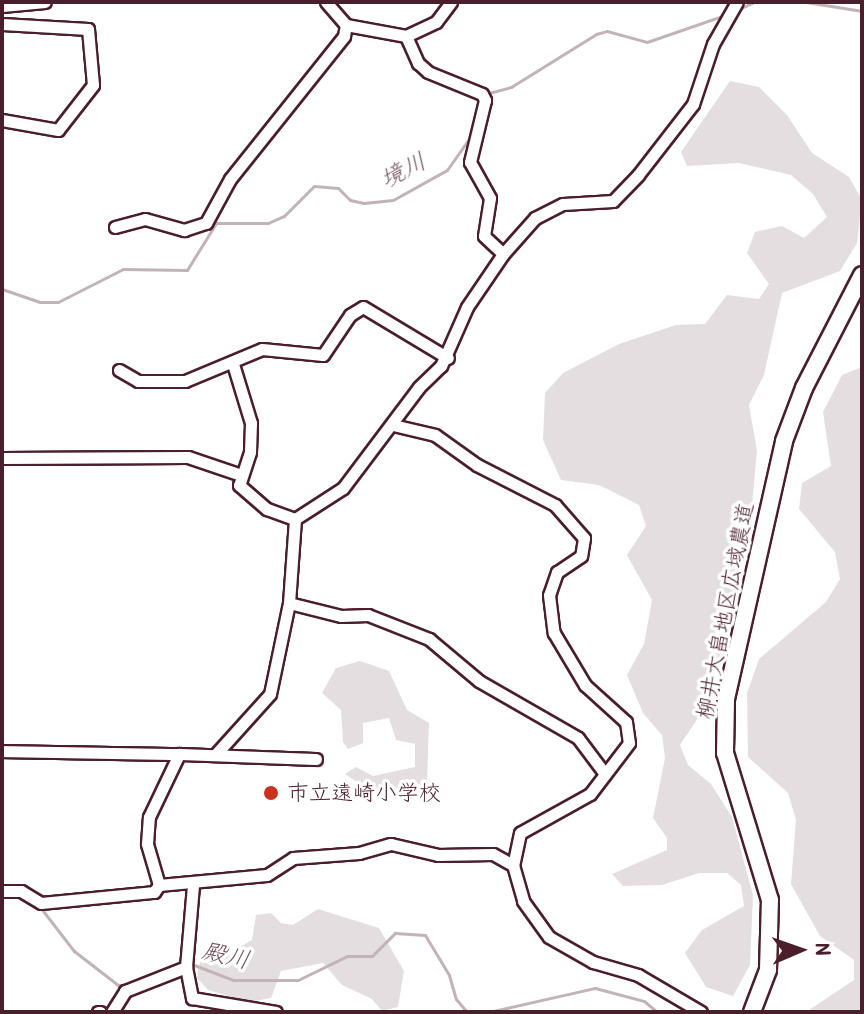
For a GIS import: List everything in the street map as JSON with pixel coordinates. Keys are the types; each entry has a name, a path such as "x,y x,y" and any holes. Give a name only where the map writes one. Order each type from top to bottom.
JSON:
{"street":[{"path":"2,6 45,2"},
{"path":"326,2 346,25 406,36 436,22 451,2"},
{"path":"295,519 343,488 448,358 467,307 503,254 549,207 606,204 630,185 686,118 706,75 713,44 737,2"},
{"path":"2,24 88,29 93,85 58,130 2,120"},
{"path":"115,227 145,219 184,230 206,223 230,179 344,36 346,25"},
{"path":"406,36 418,63 428,72 482,94 485,100 470,162 490,198 484,236 503,254"},
{"name":"柳井大畠地区広域農道","path":"752,1012 768,970 770,900 725,753 726,699 784,441 804,388 862,275"},
{"path":"119,370 138,381 164,382 199,378 262,349 323,355 350,315 363,307 448,358"},
{"path":"233,364 251,423 250,452 238,474 245,492 267,509 295,519"},
{"path":"393,425 435,435 477,465 564,510 584,538 581,556 557,572 549,604 559,647 585,685 618,711 631,733 629,743 590,794 528,825 516,841 513,865 527,909 549,937 593,962 638,975 701,1012"},
{"path":"2,458 188,457 238,474"},
{"path":"215,755 270,694 289,603 295,519"},
{"path":"289,603 341,616 368,615 429,639 479,681 578,738 605,774"},
{"path":"2,751 316,759"},
{"path":"159,885 147,844 149,817 179,754"},
{"path":"159,885 193,885 267,875 293,858 359,853 391,844 438,855 493,854 513,865"},
{"path":"2,891 21,891 41,903 154,892 159,885"},
{"path":"193,885 193,935 186,967 192,998 276,1012"},
{"path":"112,1012 125,991 186,967"}],"shaded area":[{"path":"730,81 759,87 787,115 812,153 849,177 862,200 857,243 840,271 782,293 764,375 749,405 757,451 752,505 721,651 702,712 680,745 688,765 711,784 732,817 753,895 750,965 733,996 706,987 685,953 702,930 744,906 741,885 727,873 699,873 662,885 623,886 612,874 667,850 667,838 653,818 665,758 662,735 643,713 627,675 644,644 652,600 627,555 646,526 639,505 599,485 561,480 543,440 545,393 563,373 619,344 676,325 705,324 727,295 759,299 769,284 747,253 755,232 782,226 804,238 827,217 813,194 791,175 739,163 687,166 681,152"},
{"path":"862,367 862,1012 806,1012 854,980 854,960 820,936 791,884 796,820 788,793 748,757 747,693 759,659 826,602 840,579 835,552 799,509 802,483 831,466 823,412 842,375"},
{"path":"360,661 389,671 407,710 429,723 427,781 413,795 372,792 345,774 356,767 373,776 415,767 415,744 396,740 389,718 363,723 363,743 348,749 343,742 341,710 322,693 336,668"},
{"path":"318,909 379,928 404,971 398,1007 382,1011 372,999 342,985 323,963 281,971 271,998 248,1002 208,990 197,978 201,956 234,950 252,940 256,915 271,913 281,923 293,925"}],"waterway":[{"name":"境川","path":"739,9 754,2"},
{"name":"境川","path":"806,2 862,11"},
{"name":"境川","path":"485,94 511,87 596,34 607,31 647,42 725,15"},
{"name":"境川","path":"2,289 40,302 58,302 123,269 187,270 216,223 268,223 284,216 314,186 338,188 350,200 364,203 393,200 447,170 471,136"},
{"name":"殿川","path":"40,907 74,951 118,985 126,985"},
{"name":"殿川","path":"189,963 233,980 298,980 347,956 372,956 395,933 425,935 449,975 456,999 467,1012"},
{"name":"殿川","path":"489,1012 595,988 644,1001 657,1012"}],"place":[{"name":"市立遠崎小学校","path":"271,793"}]}
